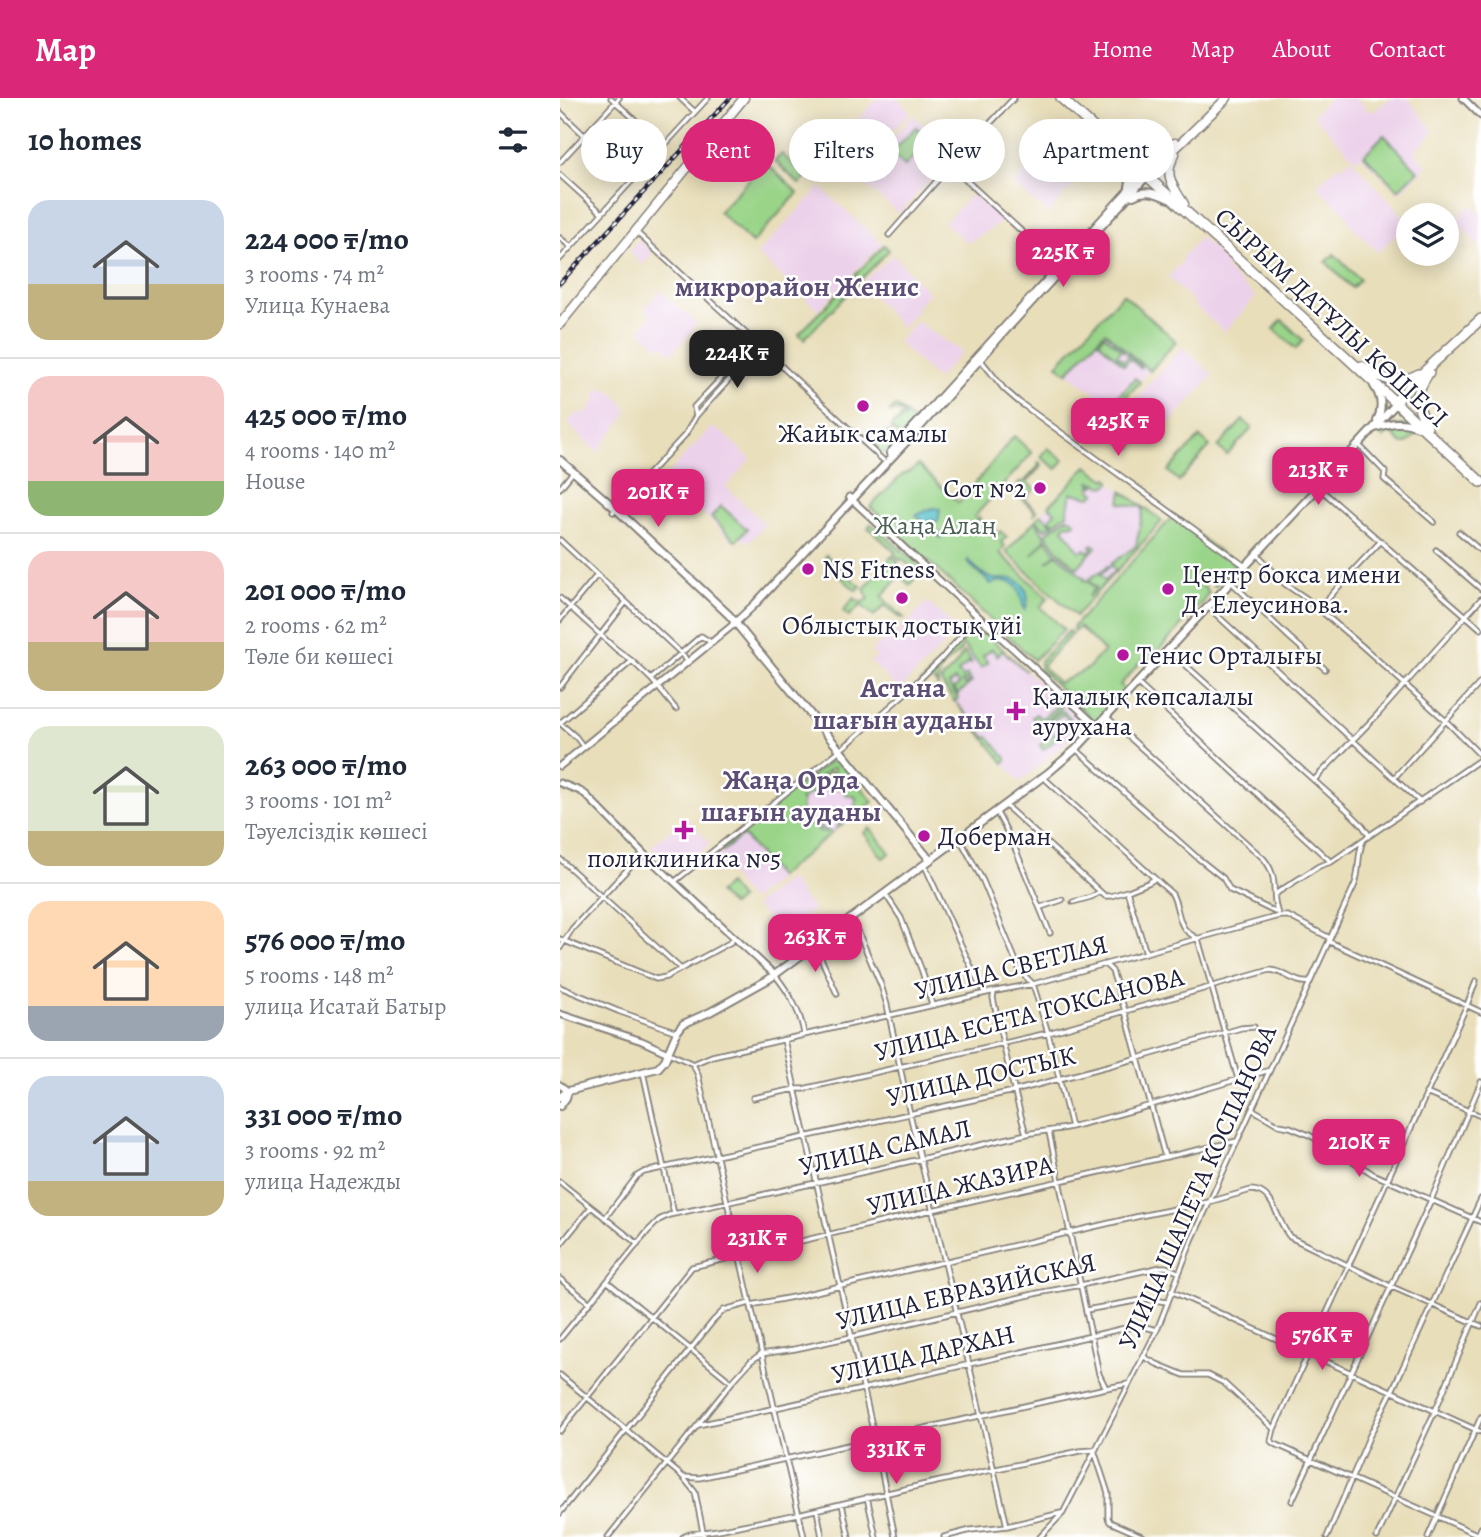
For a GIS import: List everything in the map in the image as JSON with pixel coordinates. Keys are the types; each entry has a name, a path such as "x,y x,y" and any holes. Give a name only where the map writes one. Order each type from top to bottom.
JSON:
{"highway":[{"name":"СЫРЫМ ДАТҰЛЫ КӨШЕСІ","path":"1064,98 1087,119"},
{"name":"СЫРЫМ ДАТҰЛЫ КӨШЕСІ","path":"1157,182 1397,403 1481,476"},
{"path":"1448,352 1459,345 1481,319"},
{"path":"1397,403 1427,371 1477,326"},
{"path":"1359,366 1384,379 1397,382 1427,371"},
{"path":"1426,428 1417,399 1427,371"},
{"name":"СЫРЫМ ДАТҰЛЫ КӨШЕСІ","path":"1426,428 1481,482"}],"main road":[{"path":"560,324 744,98"},
{"path":"1175,143 1221,98"},
{"path":"1174,149 1227,98"},
{"path":"1182,205 1169,173 1171,161 1187,137"},
{"path":"1124,199 1131,182"},
{"path":"734,623 1139,182"},
{"path":"1124,199 1137,193 1151,192 1182,205"},
{"path":"1359,366 1381,400 1381,410 1373,429"},
{"path":"560,1097 568,1091 658,1068 665,1060 677,1032 688,1021 710,1012 775,975 1076,750 1397,403"},
{"path":"1373,429 1400,422 1426,428"},
{"path":"560,462 734,623 927,862"},
{"path":"560,1106 568,1091"}],"street":[{"path":"680,98 695,112"},
{"path":"667,143 708,98"},
{"path":"994,119 1014,98"},
{"path":"1463,98 1481,116"},
{"path":"598,119 615,99 636,119"},
{"path":"560,112 581,133"},
{"path":"560,162 581,139"},
{"path":"560,176 602,213"},
{"path":"560,258 631,182"},
{"path":"889,234 936,182"},
{"path":"968,182 1061,267"},
{"path":"635,231 885,461"},
{"path":"560,238 571,247"},
{"path":"696,416 694,407 755,342"},
{"path":"614,510 685,435 696,416 760,346"},
{"path":"978,358 1017,400 1245,566"},
{"path":"1358,444 1385,472 1384,479 1434,522"},
{"path":"560,488 573,472"},
{"path":"1319,487 1481,629"},
{"path":"850,498 1098,727"},
{"path":"1459,532 1481,551"},
{"path":"560,540 687,661"},
{"path":"1319,609 1381,541"},
{"path":"1436,550 1481,589"},
{"path":"1256,554 1285,583 1319,609 1446,721 1481,757 1363,841 1275,894"},
{"path":"560,620 597,575"},
{"path":"1231,582 1325,669"},
{"path":"560,598 632,661 676,709"},
{"path":"1314,780 1481,599"},
{"path":"560,687 626,602"},
{"path":"1208,607 1420,802"},
{"path":"674,882 838,751 922,678 978,616"},
{"path":"687,661 734,623"},
{"path":"560,765 734,623"},
{"path":"560,765 656,686 681,653 701,636 709,641"},
{"path":"1169,650 1314,780 1362,825 1369,835"},
{"path":"582,745 560,723 632,661"},
{"path":"1394,778 1481,682"},
{"path":"1138,684 1331,862"},
{"path":"1107,717 1264,859 1274,881 1273,903 1278,914"},
{"path":"1076,750 1223,878 1230,890 1278,914 1288,916 1328,937 1330,942 1481,1012"},
{"path":"1043,777 1172,894 1177,903 1180,921 1185,929 1198,939 1238,1079"},
{"path":"560,783 585,794 643,854 775,975 793,1002 804,1035"},
{"path":"1005,804 1105,895 1128,891 1154,879"},
{"path":"996,811 1012,841 1050,933"},
{"path":"960,839 983,881 1020,971 1032,984 1048,1033 1071,1127"},
{"name":"УЛИЦА ШАПЕТА КОСПАНОВА","path":"1040,1537 1063,1513 1157,1330 1178,1272 1209,1202 1355,884 1363,841"},
{"path":"560,948 562,939 643,854"},
{"path":"560,859 680,968"},
{"path":"927,862 978,982 986,993"},
{"path":"1128,891 1146,953"},
{"path":"1073,902 1100,892"},
{"path":"885,893 901,918 932,1005"},
{"path":"1040,908 1062,900"},
{"name":"УЛИЦА СВЕТЛАЯ","path":"693,1064 712,1056 1032,984 1198,939 1278,914"},
{"path":"852,918 881,985 890,1016 932,1210 1007,1526"},
{"path":"562,939 656,979 666,977 734,939"},
{"path":"815,945 837,993"},
{"path":"1105,964 1112,971 1125,1011 1165,1157"},
{"name":"УЛИЦА ЕСЕТА ТОКСАНОВА","path":"753,1098 900,1068 1048,1033 1270,970 1278,971 1301,983 1310,982"},
{"path":"1476,981 1274,1429 1271,1441 1480,1536 1481,1528"},
{"path":"560,987 677,1032"},
{"path":"994,992 1003,1044 1026,1134"},
{"path":"560,1014 642,1041 693,1064 698,1075 804,1537"},
{"name":"УЛИЦА ДОСТЫК","path":"605,1218 638,1175 644,1172 1014,1091 1241,1028 1254,1027"},
{"path":"784,1040 895,1537"},
{"name":"УЛИЦА САМАЛ","path":"560,1339 659,1220 674,1214 1026,1134 1071,1127 1270,1070"},
{"path":"643,1072 674,1214"},
{"path":"1293,1501 1431,1200 1481,1082"},
{"path":"560,1085 568,1091"},
{"path":"1426,1093 1481,1116"},
{"path":"1252,1110 1279,1125 1290,1127 1333,1148 1387,1181 1481,1222"},
{"path":"1049,1132 1099,1374 1106,1388"},
{"name":"УЛИЦА ЖАЗИРА","path":"560,1431 692,1267 1237,1141"},
{"path":"560,1182 638,1244"},
{"path":"560,1513 724,1310 839,1287 1251,1190 1262,1192 1290,1237 1390,1286 1481,1326"},
{"path":"1327,1537 1369,1437 1481,1199"},
{"path":"560,1245 591,1207"},
{"name":"УЛИЦА ЕВРАЗИЙСКАЯ","path":"761,1354 851,1337 1161,1266 1178,1272"},
{"path":"560,1279 590,1303"},
{"path":"608,1282 732,1382"},
{"path":"1171,1292 1481,1432"},
{"path":"1086,1310 1147,1299 1168,1302"},
{"path":"1377,1537 1481,1303"},
{"name":"УЛИЦА ДАРХАН","path":"698,1425 1121,1329 1141,1326 1157,1330"},
{"path":"608,1537 732,1382 761,1354"},
{"path":"1144,1356 1184,1375 1208,1375 1224,1383 1274,1429"},
{"path":"560,1375 683,1477 695,1492 703,1535"},
{"path":"683,1477 699,1478 1128,1384"},
{"path":"1428,1537 1481,1417"},
{"path":"683,1537 690,1534 703,1535 994,1469 1094,1450 1108,1493 1110,1522 1144,1537"},
{"path":"867,1497 876,1537"},
{"path":"842,1504 849,1537"},
{"path":"817,1510 822,1537"},
{"path":"944,1537 1063,1513"}],"shaded area":[{"path":"877,98 897,98 911,112 899,124 899,119 859,119"},
{"path":"1330,98 1356,98 1371,113 1391,98 1408,98 1434,132 1414,152 1427,166 1399,193 1361,156 1355,160 1313,115"},
{"path":"913,115 917,119 913,119 913,182 928,182 899,214 863,182 899,182 899,131"},
{"path":"1351,159 1396,208 1396,235 1378,252 1349,223 1348,216 1317,186 1338,165 1342,168"},
{"path":"1019,179 1019,182 1073,184 1049,213 1013,185"},
{"path":"820,187 882,244 818,310 757,254"},
{"path":"972,194 1003,219 968,243 944,223"},
{"path":"1471,205 1481,212 1481,247 1459,225 1459,217"},
{"path":"1200,237 1229,262 1225,268 1256,297 1224,332 1168,277"},
{"path":"637,241 642,242 653,253 642,265 629,251"},
{"path":"893,255 929,293 901,328 862,282"},
{"path":"660,291 697,323 694,330 672,353 662,344 659,348 639,330 652,316 645,308"},
{"path":"1123,294 1176,341 1115,409 1057,365"},
{"path":"914,323 919,323 962,352 937,379 898,342"},
{"path":"1182,347 1213,375 1154,440 1122,414"},
{"path":"602,387 608,389 625,405 627,414 597,452 567,423 579,411 584,415 597,400 594,396"},
{"path":"711,427 724,434 751,459 726,487 765,524 749,542 745,539 733,541 664,478"},
{"path":"1087,466 1162,521 1076,616 1006,552"},
{"path":"927,602 959,630 899,690 870,661 878,658 871,652 891,631 896,635"},
{"name":"Қалалық көпсалалы аурухана","path":"986,634 1083,722 1064,744 1020,782 942,684"},
{"path":"837,770 866,805 787,869 798,797"},
{"name":"поликлиника №5","path":"687,817 710,844 680,870 651,846"},
{"path":"743,834 779,878 751,901 716,857"},
{"path":"789,879 813,910 780,936 755,905"}],"green space":[{"path":"913,130 913,158 905,166 899,160 899,145"},
{"path":"1384,135 1418,171 1398,190 1364,155"},
{"path":"782,154 789,161 789,174 775,161"},
{"path":"775,171 798,193 752,243 719,212 747,182 775,182"},
{"path":"884,245 889,250 804,339 799,334"},
{"path":"1334,254 1360,280 1352,288 1326,262"},
{"path":"1123,294 1176,341 1150,371 1105,332 1067,373 1057,365"},
{"path":"1282,320 1303,340 1296,349 1274,329"},
{"path":"1104,335 1125,352 1121,350 1117,355 1124,361 1128,356 1126,353 1140,368 1130,359 1124,365 1099,342"},
{"path":"1135,378 1140,382 1115,409 1102,399 1106,395 1114,401"},
{"path":"895,406 915,423 901,437 891,429 901,417 905,417 899,411 890,412"},
{"path":"1096,409 1137,440 1131,448 1089,418"},
{"path":"1243,420 1252,428 1227,455 1218,447"},
{"path":"1410,425 1420,431 1406,444 1402,444 1390,432 1383,438 1376,432 1386,426"},
{"path":"889,432 898,440 884,453 877,451 863,438 877,448 879,446 875,442 880,443 883,434"},
{"name":"Жаңа Алаң","path":"1014,436 1032,453 974,517 985,522 982,525 984,526 987,523 990,526 987,529 991,533 994,530 997,534 1000,531 1007,537 1001,542 1005,546 1000,553 1048,598 1040,607 1064,629 1034,660 870,507 902,475 918,465 959,503"},
{"path":"1200,437 1210,446 1179,481 1168,471"},
{"path":"1048,448 1064,460 1057,469 1041,457"},
{"path":"1039,462 1042,465 1027,482 1034,489 1025,499 1037,511 1033,516 1035,511 1016,494 1015,489 1039,466"},
{"path":"1087,466 1106,480 1108,478 1110,483 1105,487 1090,482 1090,490 1096,493 1091,497 1071,493 1067,514 1054,523 1049,519 1055,512 1049,506"},
{"path":"1122,491 1162,521 1116,572 1111,564 1136,546 1143,511 1142,507 1120,503"},
{"path":"721,506 747,529 736,541 711,517"},
{"path":"1041,514 1053,525 1045,529 1036,521 1046,538 1032,555 1047,539 1056,553 1047,562 1057,554 1095,588 1088,597 1097,588 1088,580 1108,566 1110,567 1100,574 1105,580 1114,572 1076,616 1006,552"},
{"path":"1173,516 1235,564 1215,586 1206,578 1200,583 1209,593 1205,600 1147,663 1142,660 1120,685 1127,691 1096,722 1040,670 1040,661 1069,631 1072,634 1043,665 1059,683 1087,669 1104,651 1079,627 1074,632 1073,627"},
{"path":"1067,518 1075,523 1067,524 1063,528 1080,552 1085,549 1088,552 1092,549 1092,544 1096,547 1077,568 1059,552 1046,533"},
{"path":"870,524 923,569 920,575 868,529"},
{"path":"826,555 861,586 857,590 827,564"},
{"path":"892,556 915,580 910,585 898,578 882,596 904,618 885,605 874,616 861,605 849,616 843,611 854,598 861,603 869,599 864,589"},
{"path":"977,624 983,624 993,632 989,637 1026,671 1003,651 997,656 992,649 983,656 988,663 981,668 960,641"},
{"path":"958,643 961,650 941,670 938,688 931,678 905,697 926,678"},
{"path":"964,652 972,663 969,662 958,672 963,678 967,675 970,679 962,682 964,685 972,682 958,694 954,689 959,685 955,680 949,685 958,698 955,702 941,680"},
{"path":"1049,696 1060,706 1061,708 1039,726 1032,717 1036,714 1041,719 1057,706 1052,699 1045,704 1043,701"},
{"path":"957,704 1006,758 1004,763"},
{"path":"1061,711 1065,712 1074,724 1043,750 1040,745 1070,722 1063,714 1046,726 1046,723"},
{"path":"836,757 873,802 836,829 855,812 856,797 836,788 834,781 828,777 822,782 823,790 821,787 818,789 818,793 811,793 800,799 801,824 821,826 823,829 818,828 818,831 826,833 825,829 832,833 778,877 743,835 723,851 721,849 806,779 815,785 835,770 833,767 815,781 811,776"},
{"path":"870,828 890,853 883,858 864,833"},
{"path":"728,884 740,899 732,906 718,893"}],"water":[{"path":"933,508 940,509 938,522 930,520 928,523 941,538 916,515"},
{"path":"968,560 990,578 1012,579 1021,584 1027,596 1025,610 1015,585 1004,581 991,584 967,562"}],"railway":[{"path":"560,283 730,98"}],"place":[{"name":"Жайык самалы","path":"863,406"},
{"name":"Сот №2","path":"1040,488"},
{"name":"NS Fitness","path":"808,569"},
{"name":"Центр бокса имени Д. Елеусинова.","path":"1168,589"},
{"name":"Облыстық достық үйі","path":"902,598"},
{"name":"Тенис Орталығы","path":"1123,655"},
{"name":"Қалалық көпсалалы аурухана","path":"1016,711"},
{"name":"поликлиника №5","path":"684,830"},
{"name":"Доберман","path":"924,836"}],"district":[{"name":"микрорайон Женис","path":"797,286"},
{"name":"Астана шағын ауданы","path":"903,703"},
{"name":"Жаңа Орда шағын ауданы","path":"791,795"}]}
